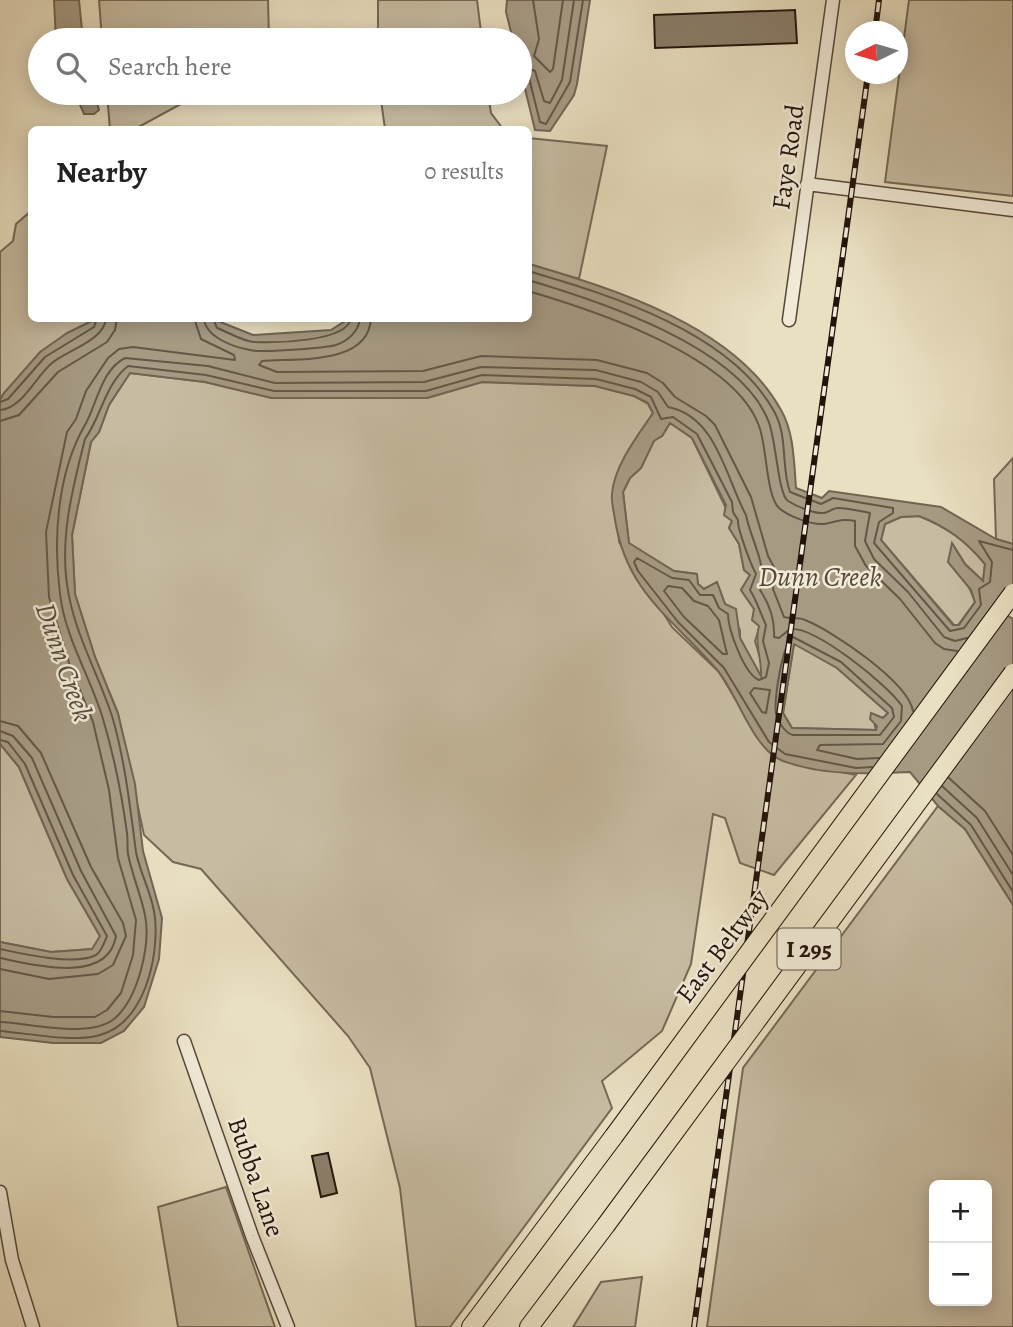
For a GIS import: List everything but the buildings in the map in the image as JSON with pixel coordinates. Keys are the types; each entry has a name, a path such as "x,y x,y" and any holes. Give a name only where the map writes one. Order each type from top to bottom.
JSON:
{"highway":[{"name":"East Beltway","path":"471,1327 1013,593"},
{"name":"I 295","path":"529,1327 1013,673"}],"street":[{"name":"Faye Road","path":"789,320 833,0"},
{"path":"807,184 1013,210"},
{"name":"Bubba Lane","path":"184,1041 251,1236 288,1327"},
{"path":"0,1192 12,1260 33,1327"}],"shaded area":[{"path":"99,0 268,0 269,28 101,28"},
{"path":"378,0 477,0 480,28 378,28"},
{"path":"909,0 1013,0 1013,196 885,182 898,84 908,84 906,21"},
{"path":"108,105 179,105 140,126 110,126"},
{"path":"382,105 490,105 491,113 501,126 385,126"},
{"path":"532,138 607,146 579,279 532,265"},
{"path":"28,214 28,322 90,322 67,333 4,393 0,400 0,252 13,241 16,224"},
{"path":"130,373 205,382 272,398 427,398 482,382 595,386 634,396 648,404 653,413 617,477 619,542 672,627 719,672 764,746 782,760 856,775 774,875 740,863 725,818 713,814 691,964 662,1031 602,1081 612,1108 450,1327 416,1327 400,1188 370,1068 348,1036 201,869 173,862 144,835 118,713 95,657 75,594 72,535 91,442 99,432 109,405"},
{"path":"670,423 692,438 732,521 729,528 739,544 744,570 750,575 741,590 754,609 760,626 755,641 762,664 761,678 740,638 740,630 717,583 704,589 698,584 696,574 674,571 629,544 623,492 630,478 641,468 654,440 662,436"},
{"path":"1013,458 1013,544 996,539 994,479"},
{"path":"919,516 955,536 971,548 985,564 983,581 965,564 953,545 959,569 975,602 958,625 954,625 881,540 885,524 901,517"},
{"path":"794,643 837,668 888,713 883,718 872,714 876,730 792,728 783,713"},
{"path":"0,744 19,767 67,879 100,936 93,949 51,952 0,942"},
{"path":"938,806 965,829 1013,905 1013,1327 707,1327 743,1068"},
{"path":"226,1187 275,1327 178,1327 158,1207"},
{"path":"642,1277 635,1327 573,1327 601,1282"}],"water":[{"path":"54,0 79,0 82,28 55,28"},
{"path":"507,0 590,0 574,95 550,131 535,130 529,105 532,105 532,28 510,28 506,12"},
{"path":"80,105 98,105 99,110 94,114 84,114"},
{"name":"Dunn Creek","path":"532,265 634,299 670,315 703,333 734,355 760,381 781,410 789,428 793,448 796,488 822,498 829,491 941,507 996,539 1013,544 1013,604 1005,614 1013,619 1013,905 965,829 938,806 910,772 830,772 798,766 772,755 755,734 718,671 641,587 621,546 612,497 622,462 653,413 648,403 634,396 595,386 482,382 427,398 272,398 205,382 130,373 109,405 99,432 91,442 72,535 75,594 95,657 118,714 135,784 143,851 162,918 159,959 144,1007 124,1031 101,1043 53,1043 0,1037 0,942 51,952 92,949 100,936 67,879 19,767 0,744 0,400 40,352 67,333 90,322 220,322 253,335 331,330 343,322 532,322","holes":["670,423 692,438 726,505 724,515 732,521 729,528 739,544 744,570 750,575 741,590 754,609 752,620 759,626 757,639 761,676 740,638 736,609 725,604 717,582 704,589 698,584 697,574 674,571 629,543 623,492 630,478 641,468 654,441 662,436","919,516 947,530 971,548 985,564 983,581 965,564 952,543 948,562 971,590 975,602 959,625 953,625 881,540 885,524 901,517","794,644 837,668 888,713 883,718 871,713 870,719 877,726 876,730 792,728 783,713"]}],"railway":[{"path":"876,21 879,0"},
{"path":"694,1327 867,84"}]}
